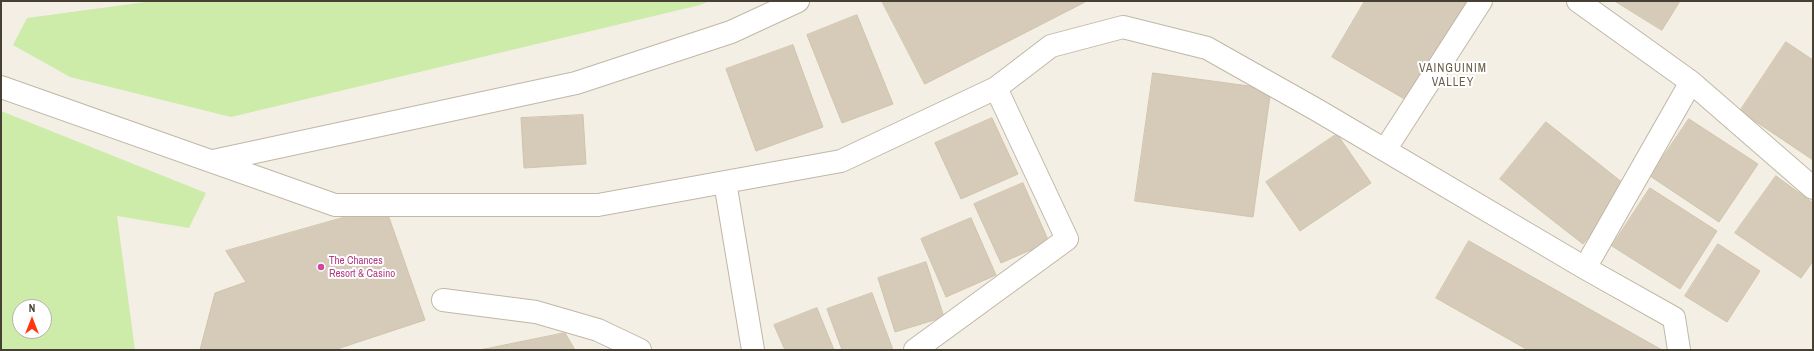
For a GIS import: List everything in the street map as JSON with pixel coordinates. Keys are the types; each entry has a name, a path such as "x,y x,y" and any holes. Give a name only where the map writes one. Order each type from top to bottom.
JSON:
{"street":[{"path":"213,161 576,83 730,32 798,1"},
{"path":"1386,150 1481,1"},
{"path":"1578,1 1691,82 1813,188"},
{"path":"1,87 335,205 598,205 841,161 996,88 1051,46 1124,27 1207,48 1386,150 1585,268 1674,318 1679,350"},
{"path":"1585,268 1691,82"},
{"path":"915,350 1067,239 996,88"},
{"path":"724,182 753,350"},
{"path":"443,300 536,312 598,330 640,350"}],"green space":[{"path":"153,1 710,1 700,5 231,117 70,77 13,45 27,18"},
{"path":"1,111 206,193 189,228 117,216 135,350 1,350"}],"building":[{"path":"882,1 1087,1 925,84"},
{"path":"1365,1 1467,1 1408,101 1332,57"},
{"path":"1615,1 1680,1 1662,30"},
{"path":"857,15 893,104 842,123 807,35"},
{"path":"1786,42 1813,60 1813,160 1740,111"},
{"path":"793,45 823,127 756,151 726,69"},
{"path":"1153,73 1271,89 1253,217 1135,201"},
{"path":"583,115 586,164 524,168 521,118"},
{"path":"992,118 1018,174 961,199 935,143"},
{"path":"1689,119 1758,164 1719,222 1650,176"},
{"path":"1546,122 1628,187 1583,244 1500,179"},
{"path":"1337,134 1371,183 1300,231 1266,182"},
{"path":"1776,176 1813,203 1813,261 1801,278 1735,233"},
{"path":"1023,183 1049,242 1001,263 974,204"},
{"path":"1650,188 1717,231 1680,289 1612,246"},
{"name":"The Chances Resort & Casino","path":"385,206 425,320 334,350 200,350 215,293 246,282 226,251"},
{"path":"971,218 996,275 946,297 921,239"},
{"path":"1469,241 1662,350 1528,350 1436,298"},
{"path":"1718,244 1760,271 1727,322 1685,296"},
{"path":"926,262 944,317 895,332 878,278"},
{"path":"872,293 893,350 842,350 827,309"},
{"path":"817,308 834,350 785,350 774,325"},
{"path":"565,333 575,350 480,350"}],"place":[{"name":"The Chances Resort & Casino","path":"321,267"}],"district":[{"name":"VAINGUINIM VALLEY","path":"1453,76"}]}
